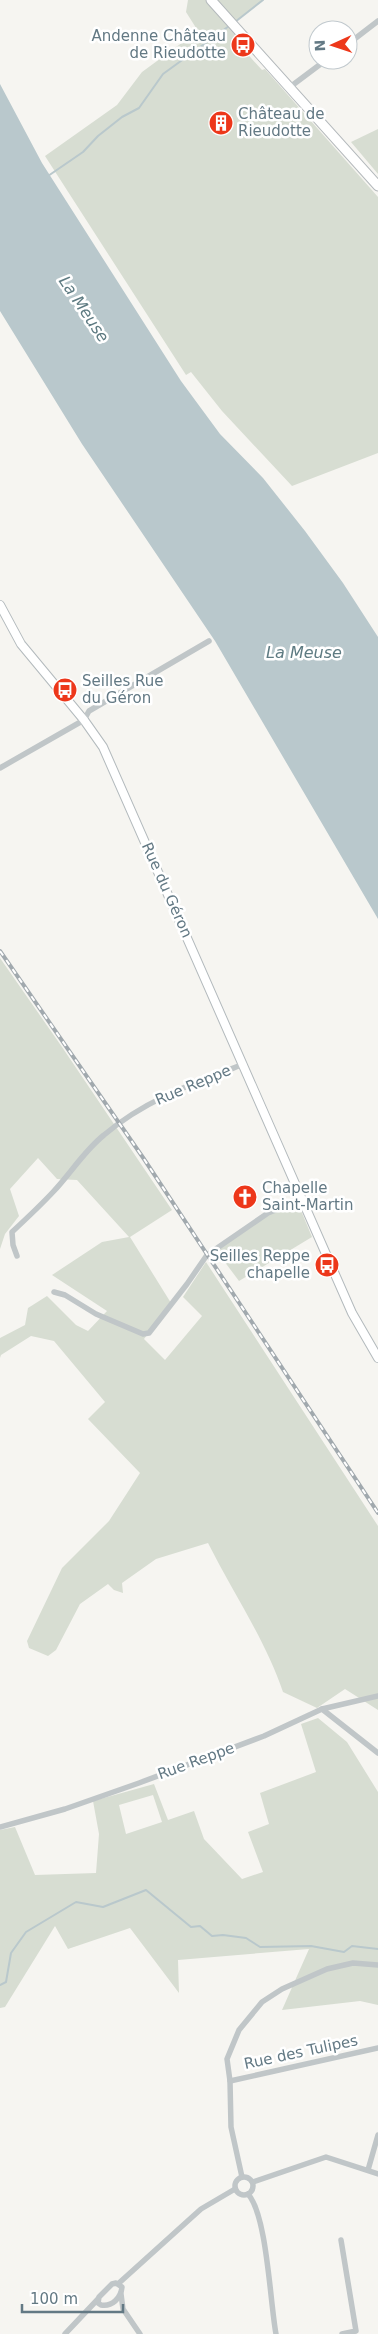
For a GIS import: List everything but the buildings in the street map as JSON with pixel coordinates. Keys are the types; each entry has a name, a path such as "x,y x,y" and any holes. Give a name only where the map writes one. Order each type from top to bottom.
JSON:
{"main road":[{"path":"211,0 378,186"},
{"name":"Rue du Géron","path":"0,605 21,644 103,746 244,1064"},
{"name":"Rue Reppe","path":"244,1064 301,1200 352,1313 378,1358"}],"street":[{"path":"358,36 378,21"},
{"path":"290,87 313,70"},
{"path":"0,768 84,720 89,711 209,641"},
{"name":"Rue Reppe","path":"17,1256 13,1245 12,1232 54,1192 87,1151 103,1136 150,1104 177,1089 244,1064"},
{"path":"54,1292 65,1295 96,1314 143,1334 149,1333 207,1255 268,1213 301,1200"},
{"name":"Rue Reppe","path":"0,1827 66,1809 139,1783 264,1736 322,1709 378,1696"},
{"path":"322,1709 378,1753"},
{"path":"242,2177 231,2127 230,2081 227,2059 234,2040 262,2002 282,1988 326,1969 354,1963 378,1965"},
{"name":"Rue des Tulipes","path":"230,2081 378,2048"},
{"path":"368,2170 378,2135"},
{"path":"253,2182 326,2157 378,2174"},
{"path":"65,2334 86,2311 99,2302 112,2284 119,2283 201,2209 235,2188 238,2179 242,2177 250,2178 253,2182 253,2189 248,2194"},
{"path":"235,2188 238,2193 248,2194 255,2202 267,2256 276,2334"},
{"path":"341,2240 358,2333 342,2334"},
{"path":"119,2283 122,2287 123,2309 140,2334"},
{"path":"109,2305 121,2294"},
{"path":"99,2302 123,2309"}],"shaded area":[{"path":"188,0 263,0 233,24 239,31 233,38 262,70 265,69 378,197 378,453 292,486 222,411 191,372 186,375 45,156 117,105 142,72 198,31 186,12"},
{"path":"378,129 378,174 351,142"},
{"path":"0,958 172,1210 130,1237 171,1303 144,1339 165,1360 202,1316 183,1297 206,1262 378,1526 378,1710 345,1689 317,1708 283,1692 276,1672 258,1635 208,1543 156,1559 122,1583 123,1593 114,1590 108,1584 80,1604 56,1650 48,1656 29,1648 27,1641 62,1568 109,1521 140,1473 88,1419 105,1402 54,1341 31,1336 1,1355 0,1358 0,1338 25,1325 28,1308 47,1296 76,1325 88,1331 107,1311 52,1275 102,1242 129,1237 77,1180 57,1179 38,1158 10,1189 19,1216 5,1234 0,1249"},
{"path":"297,1201 312,1237 239,1281 215,1249 253,1223"},
{"path":"318,1718 347,1742 378,1792 378,2005 360,2001 282,2010 309,1949 178,1960 179,1993 130,1928 68,1949 55,1926 5,2007 0,2008 0,1830 15,1827 35,1875 96,1873 99,1834 93,1801 154,1784 168,1820 194,1811 204,1839 242,1879 263,1872 248,1832 269,1824 260,1793 316,1772 301,1724","holes":["153,1795 162,1822 126,1834 119,1805"]}],"water":[{"name":"La Meuse","path":"0,84 42,163 181,381 220,434 263,478 305,531 343,583 378,637 378,919 215,641 82,444 0,311"}],"waterway":[{"path":"235,22 263,0"},
{"path":"48,176 83,152 98,136 122,117 139,108 163,74 229,26"},
{"path":"0,1985 6,1982 11,1953 26,1932 76,1902 103,1907 146,1890 191,1927 200,1926 212,1936 223,1935 246,1938 260,1947 311,1946 344,1952 352,1946 378,1949"}],"railway":[{"path":"0,951 144,1159 378,1513"}],"place":[{"name":"Andenne Château de Rieudotte","path":"243,45"},
{"name":"Château de Rieudotte","path":"221,123"},
{"name":"Seilles Rue du Géron","path":"65,690"},
{"name":"Chapelle Saint-Martin","path":"245,1197"},
{"name":"Seilles Reppe chapelle","path":"327,1265"}]}
